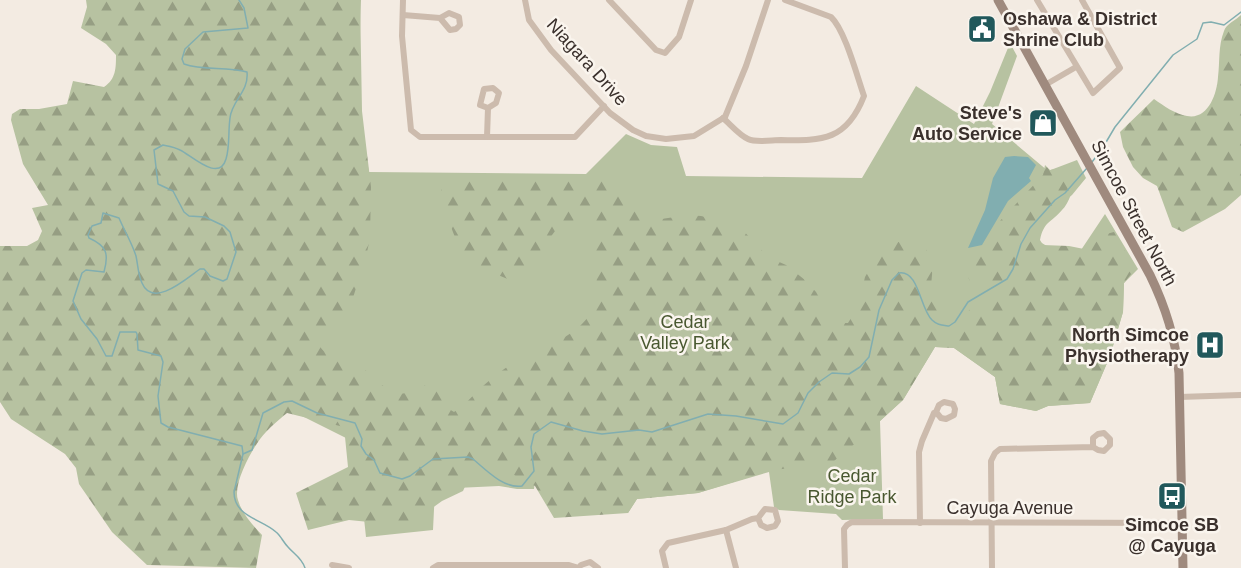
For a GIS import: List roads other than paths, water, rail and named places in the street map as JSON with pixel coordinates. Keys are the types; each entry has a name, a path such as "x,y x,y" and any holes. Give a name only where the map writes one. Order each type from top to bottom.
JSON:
{"main road":[{"name":"Simcoe Street North","path":"998,0 1162,300 1176,343 1183,568"}],"street":[{"path":"403,0 402,36 411,130 420,137 575,137 604,106"},
{"name":"Niagara Drive","path":"525,0 529,20 551,50 604,106 631,129 656,138 675,139 694,136 723,118"},
{"path":"609,0 656,51 665,52 679,37 691,0"},
{"path":"768,0 733,99 723,118 750,140 814,141 829,137 843,129 858,112 864,96 841,31 835,21 831,17 785,0"},
{"path":"1037,0 1093,93 1120,68 1082,0"},
{"path":"403,15 440,18"},
{"path":"1045,85 1076,67"},
{"path":"487,137 488,108"},
{"path":"1179,397 1241,395"},
{"path":"920,523 920,448 936,412"},
{"path":"992,568 991,461 995,453 1000,450 1093,447"},
{"path":"666,568 662,550 668,543 726,530 758,518"},
{"name":"Cayuga Avenue","path":"845,568 844,532 847,525 853,522 1183,523"},
{"path":"726,530 736,568"},
{"path":"433,568 438,566 569,565 579,568 580,565 590,562 598,568"},
{"path":"332,565 349,568"}],"water":[{"path":"1005,157 1028,157 1036,165 1029,178 1031,181 1008,201 982,245 968,248 985,210 993,178"}],"waterway":[{"path":"239,0 244,8 248,28 203,32 185,49 182,59 184,64 192,66 247,72 243,91 231,112 226,159 222,166 211,168 169,146 163,145 154,150 158,184 173,191 184,212 189,216 205,217 224,226 230,232 236,252 227,279 223,281 210,276 204,269 200,269 170,289 154,293 147,290 142,283 136,256 119,218 103,213 101,223 92,226 88,235 105,251 104,272 86,270 82,273 73,301 81,319 97,339 106,356 112,356 120,332 136,332 138,350 161,356 163,362 158,396 161,423 168,427 242,446 243,454 234,492 235,500 244,512 278,534 305,568"},
{"path":"1092,162 1115,127 1173,55 1197,39 1203,23 1224,25 1241,12"},
{"path":"243,454 252,450 263,413 284,402 292,401 317,413 355,423 362,439 361,446 374,460 380,473 402,479 410,476 433,459 468,457 502,482 515,486 522,486 534,471 531,447 534,434 551,422 602,434 639,430 652,432 708,414 783,424 798,413 808,393 819,382 832,373 849,374 869,357 879,310 892,280 899,273 911,278 932,320 949,326 955,322 968,302 1007,279 1030,228 1087,168"}],"place":[{"name":"Oshawa & District Shrine Club","path":"982,29"},
{"name":"Steve's Auto Service","path":"1043,123"},
{"name":"North Simcoe Physiotherapy","path":"1210,345"},
{"name":"Simcoe SB @ Cayuga","path":"1172,496"}],"park label":[{"name":"Cedar Valley Park","path":"685,332"},
{"name":"Cedar Ridge Park","path":"852,486"}]}
